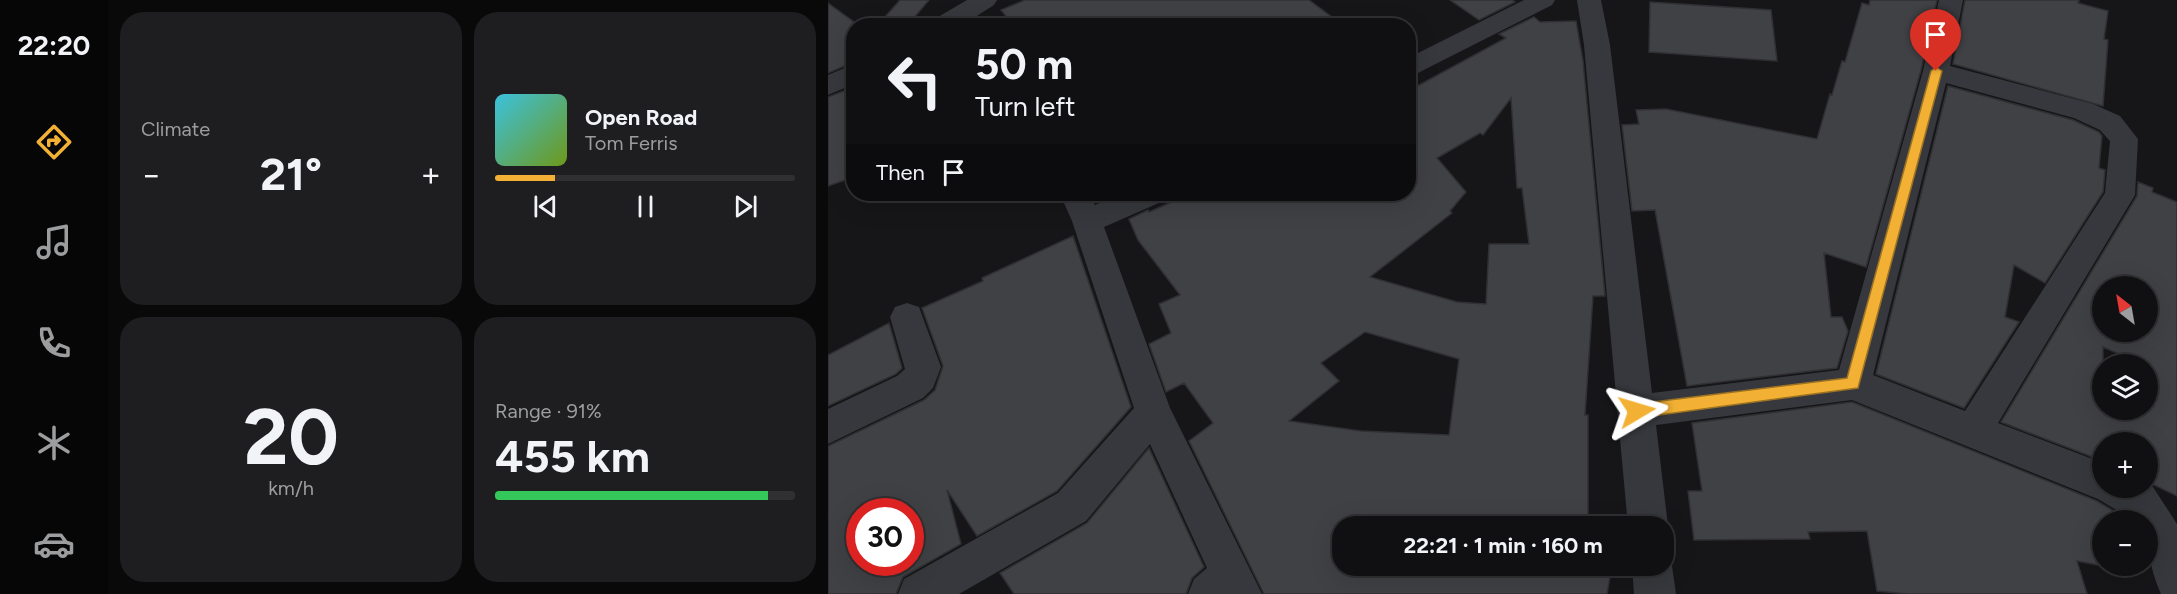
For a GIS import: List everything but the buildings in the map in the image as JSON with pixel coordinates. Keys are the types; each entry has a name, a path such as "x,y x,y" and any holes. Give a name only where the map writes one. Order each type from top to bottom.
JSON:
{"street":[{"path":"1416,65 1543,0"},
{"path":"1589,0 1597,45 1647,516"},
{"path":"1852,384 1936,71 1951,0"},
{"path":"954,18 977,2 988,18"},
{"path":"1936,71 2083,111 2110,123 2124,139 2120,195 1973,430"},
{"path":"828,86 846,77"},
{"path":"1113,201 1081,207 1153,412 1227,587"},
{"path":"828,427 910,387 921,377 923,367 907,317"},
{"path":"1637,411 1852,384 2092,478"},
{"path":"919,594 1072,507 1153,412"},
{"path":"2133,498 2139,501 2160,531 2177,584"},
{"path":"1653,576 1655,594"}],"route":[{"path":"1637,411 1852,384 1936,71"}]}
